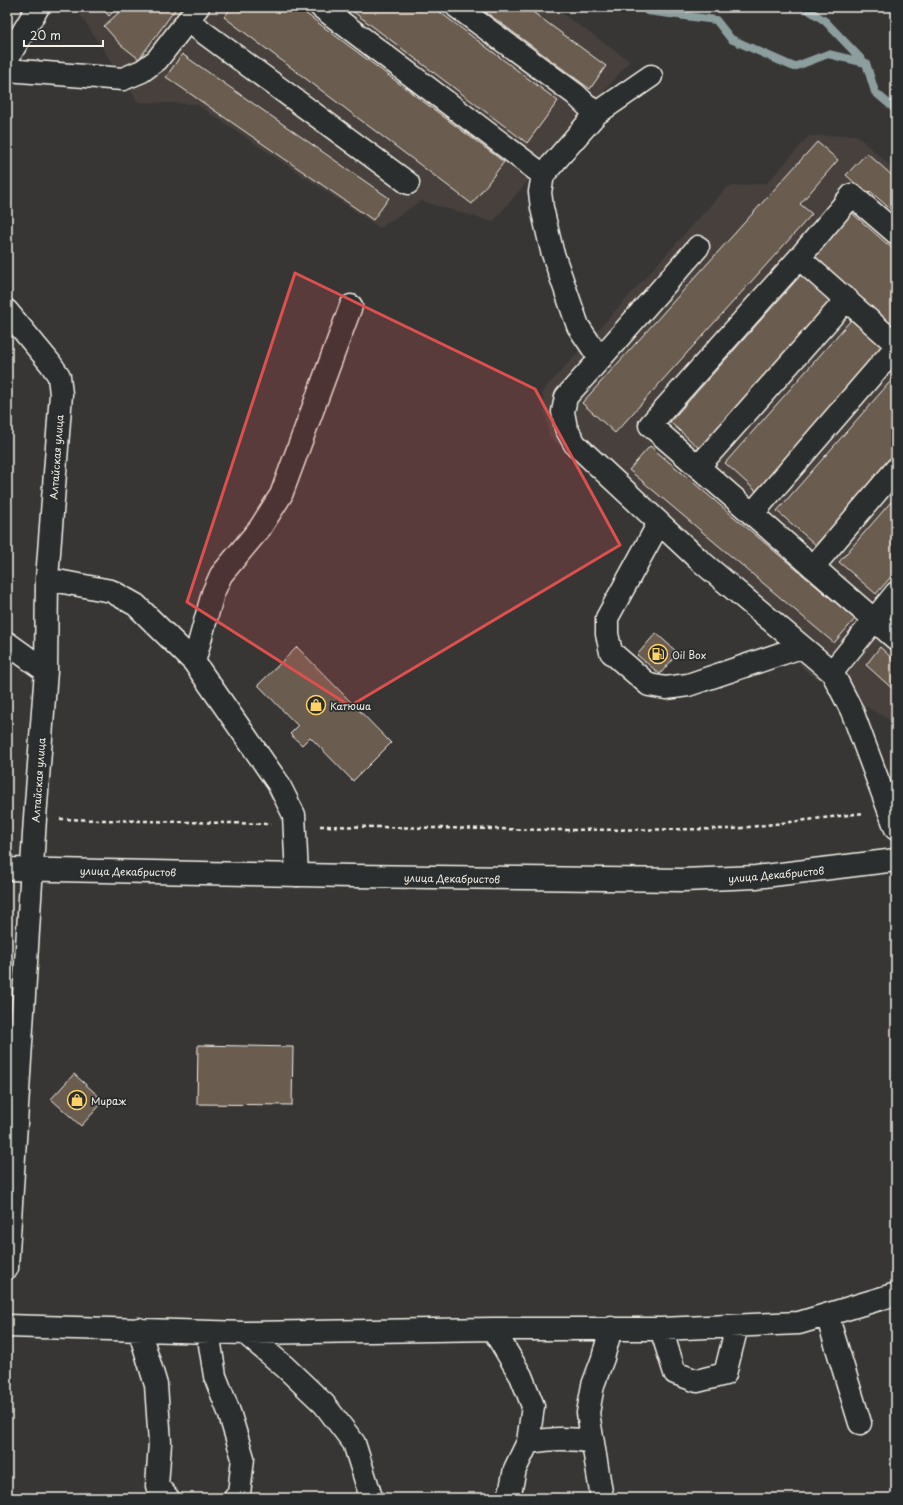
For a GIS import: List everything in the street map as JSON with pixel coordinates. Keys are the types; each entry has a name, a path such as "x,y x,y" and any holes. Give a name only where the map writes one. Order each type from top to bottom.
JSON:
{"main road":[{"path":"7,59 38,7"},
{"path":"320,7 543,175"},
{"path":"458,7 575,94 596,114"},
{"path":"7,70 123,79 142,71 157,60 193,14 408,183"},
{"path":"600,359 578,326 552,251 542,208 540,192 543,175 596,114 651,76"},
{"path":"896,233 852,195 650,425 896,639"},
{"path":"698,247 566,397 563,412 566,428 574,444 697,558 832,672 852,711 892,819"},
{"path":"798,258 847,299 896,344"},
{"path":"698,467 847,299"},
{"path":"194,662 213,593 221,575 260,528 281,495 351,306"},
{"name":"Алтайская улица","path":"7,311 59,376 61,394 47,580 46,671 10,1178 7,1268"},
{"path":"752,514 896,347"},
{"path":"813,568 896,469"},
{"path":"659,523 607,618 607,634 611,652 649,685 666,688 688,685 802,647"},
{"path":"47,580 111,591 136,605 194,662 278,783 294,815 297,874"},
{"path":"832,672 896,593"},
{"path":"7,643 46,671"},
{"name":"улица Декабристов","path":"7,869 352,876 683,880 756,877 896,860"},
{"path":"7,1326 245,1333 493,1329 661,1329 799,1323 896,1294"},
{"path":"827,1315 860,1423"},
{"path":"661,1329 675,1373 697,1380 725,1374 737,1326"},
{"path":"602,1498 588,1413 593,1385 603,1358 611,1328"},
{"path":"139,1329 156,1384 160,1443 157,1486 168,1498"},
{"path":"493,1329 521,1376 533,1406 528,1442 515,1469 509,1498"},
{"path":"208,1332 215,1376 243,1458 239,1494 235,1498"},
{"path":"245,1333 324,1404 354,1442 371,1497"},
{"path":"528,1442 558,1438 575,1438 593,1442"}],"path":[{"path":"35,818 554,830 733,829 892,819"}],"highlighted area":[{"path":"295,273 535,389 620,545 350,706 187,602"}],"shaded area":[{"path":"75,7 553,7 630,61 493,222 421,201 380,228 196,104 138,102"},
{"path":"856,135 896,171 896,724 808,673 718,576 549,437 542,392 727,187 767,183 809,136"}],"building":[{"path":"101,7 118,7 109,16"},
{"path":"125,7 177,7 139,59 120,44 104,26"},
{"path":"232,7 297,7 504,162 472,204 224,17"},
{"path":"347,7 433,7 558,101 527,143"},
{"path":"479,7 526,7 606,66 590,89"},
{"path":"182,54 389,198 373,220 166,77"},
{"path":"817,142 838,160 800,204 812,214 615,433 582,403"},
{"path":"867,153 896,179 896,214 870,191 867,194 846,175"},
{"path":"852,213 896,252 896,328 814,256"},
{"path":"801,275 830,301 699,448 670,422"},
{"path":"851,320 882,347 756,491 725,463"},
{"path":"896,375 896,453 816,545 777,511"},
{"path":"650,446 855,619 834,643 629,470"},
{"path":"896,496 896,571 876,594 839,562"},
{"name":"Oil Box","path":"656,633 678,653 660,674 637,655"},
{"name":"Катюша","path":"297,647 391,743 353,781 310,737 302,745 290,734 298,726 258,685"},
{"path":"880,647 896,662 896,692 866,665"},
{"path":"198,1045 293,1047 292,1105 197,1104"},
{"name":"Мираж","path":"74,1074 104,1101 81,1126 51,1099"}],"waterway":[{"path":"645,7 647,11 716,20 731,39 794,67 828,54 866,63 875,92 896,110"},
{"path":"804,7 825,21 865,63"}],"place":[{"name":"Oil Box","path":"658,654"},
{"name":"Катюша","path":"316,705"},
{"name":"Мираж","path":"77,1100"}]}
